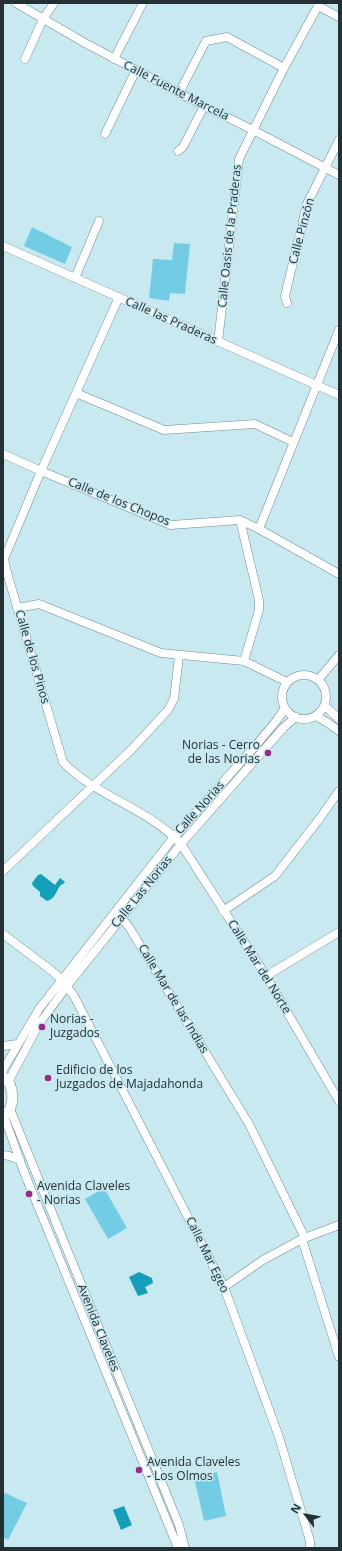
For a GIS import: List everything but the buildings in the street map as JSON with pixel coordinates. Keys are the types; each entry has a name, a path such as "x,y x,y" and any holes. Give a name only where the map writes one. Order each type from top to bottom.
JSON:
{"street":[{"name":"Calle Fuente Marcela","path":"16,3 114,59 339,175"},
{"path":"25,59 43,19 54,3"},
{"path":"114,59 143,3"},
{"name":"Calle Oasis de la Praderas","path":"218,342 239,159 284,68 318,6 339,17"},
{"path":"179,93 206,41 227,38 284,68"},
{"path":"105,134 136,70"},
{"path":"178,151 183,147 204,106"},
{"name":"Calle Pinzón","path":"287,303 285,296 307,204 339,140"},
{"path":"75,278 99,221"},
{"name":"Calle las Praderas","path":"3,246 339,395"},
{"name":"Calle de los Pinos","path":"119,298 3,559 63,762 72,772 165,829 174,837"},
{"path":"259,529 339,330"},
{"path":"76,393 164,430 255,424 293,442"},
{"name":"Calle de los Chopos","path":"3,454 171,525 240,520"},
{"path":"240,520 339,574"},
{"path":"240,520 259,600 259,610 244,661"},
{"path":"18,608 39,604 161,654 244,661 287,682"},
{"path":"319,679 339,655"},
{"path":"3,871 132,749 168,710 174,699 179,656"},
{"path":"306,674 319,679 324,685 326,691 327,698 325,706 316,716 303,719 296,718 290,714 285,708 282,695 287,682 299,675 306,674"},
{"path":"325,706 339,719"},
{"name":"Calle Norias","path":"3,1070 39,1009 64,983 116,911 174,837 262,738 285,708"},
{"path":"316,716 328,722 339,731"},
{"name":"Calle Las Norias","path":"6,1079 64,983 122,918 181,844 284,727 296,718"},
{"path":"224,911 275,876 320,818 339,790"},
{"name":"Calle Mar del Norte","path":"174,837 181,844 266,976 339,1101"},
{"name":"Calle Mar de las Indias","path":"116,911 122,918 249,1124 304,1238 339,1357"},
{"path":"266,976 339,932"},
{"path":"3,934 64,983"},
{"name":"Calle Mar Egeo","path":"64,983 74,996 224,1287 279,1437 310,1548"},
{"path":"3,1046 17,1044"},
{"path":"6,1079 12,1092 13,1099 5,1114 20,1160 173,1536 176,1548"},
{"name":"Avenida Claveles","path":"5,1114 179,1525 186,1548"},
{"path":"3,1156 9,1156 20,1160"},
{"path":"224,1287 263,1260 304,1238 339,1225"}],"shaded area":[{"path":"32,227 72,247 65,264 24,246"},
{"path":"174,243 190,244 185,294 170,293 169,301 149,298 153,259 172,260"},
{"path":"41,874 55,885 60,878 65,882 60,885 54,897 47,901 40,896 40,892 33,886 32,883 38,875"},
{"path":"104,1188 127,1228 108,1239 85,1199"},
{"path":"139,1272 152,1278 153,1283 145,1287 148,1293 138,1296 129,1277"},
{"path":"217,1472 226,1516 204,1521 194,1477"},
{"path":"3,1492 27,1503 8,1540 3,1537"},
{"path":"124,1506 132,1525 121,1530 113,1510"}],"place":[{"name":"Norias - Cerro de las Norias","path":"268,753"},
{"name":"Norias - Juzgados","path":"42,1027"},
{"name":"Edificio de los Juzgados de Majadahonda","path":"48,1078"},
{"name":"Avenida Claveles - Norias","path":"29,1194"},
{"name":"Avenida Claveles - Los Olmos","path":"139,1470"}]}
